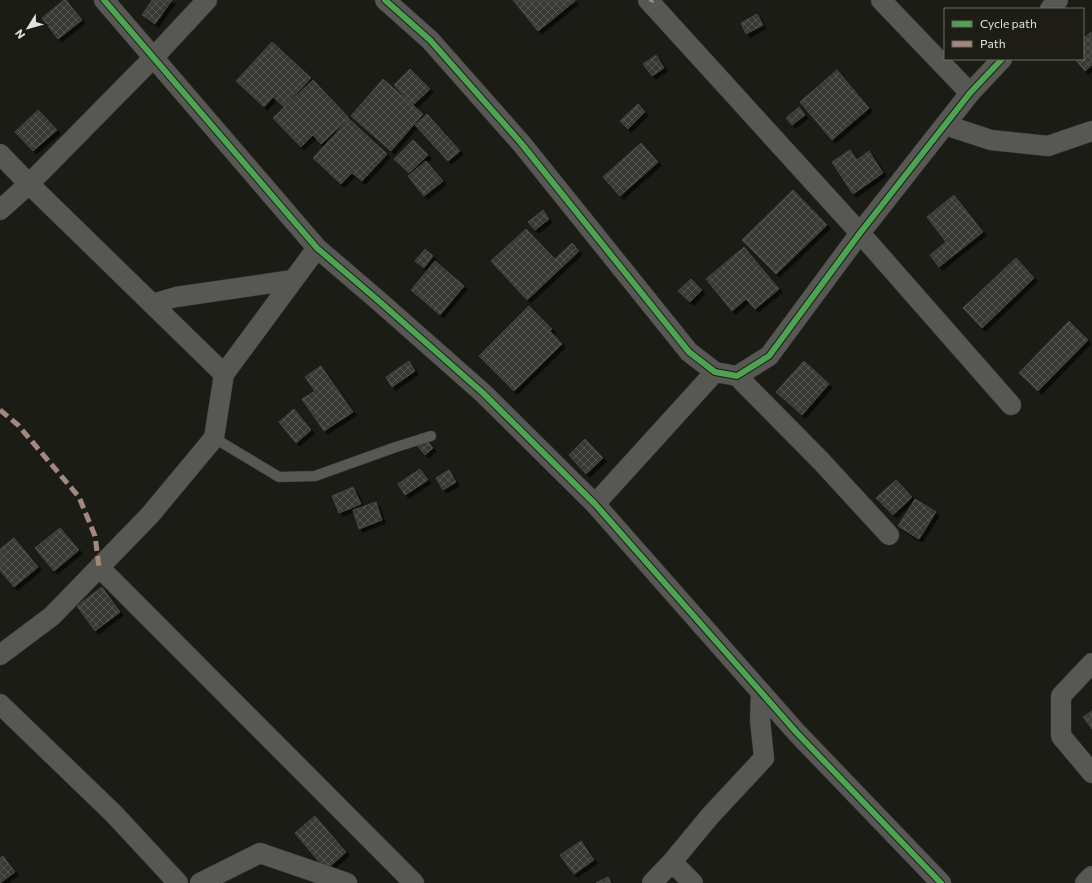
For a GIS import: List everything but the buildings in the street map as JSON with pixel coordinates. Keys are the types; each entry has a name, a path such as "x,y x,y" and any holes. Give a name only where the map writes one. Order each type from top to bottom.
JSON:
{"street":[{"path":"104,0 317,248 483,394 595,504 797,733 941,883"},
{"path":"0,210 29,184 153,58 207,0"},
{"path":"385,0 430,40 521,143 689,352 715,372 737,376 821,461 889,535"},
{"path":"648,0 860,233 1010,405"},
{"path":"881,0 970,93"},
{"path":"1051,8 1058,0"},
{"path":"737,376 770,356 860,233 970,93 1001,60"},
{"path":"945,125 991,140 1048,146 1092,131"},
{"path":"0,154 224,374"},
{"path":"0,655 52,616 150,515 214,438 224,374 317,248"},
{"path":"152,304 176,297 293,280"},
{"path":"595,504 715,372"},
{"path":"100,567 414,883"},
{"path":"1092,663 1061,696 1061,736 1092,773"},
{"path":"652,883 672,862 710,816 764,758 760,720 761,692"},
{"path":"0,704 114,814 178,883"},
{"path":"200,883 260,853 347,883"},
{"path":"672,862 694,883"},
{"path":"1085,883 1092,876"}],"lane":[{"path":"214,438 279,477 315,476 430,436"}],"marked path":[{"path":"0,410 18,425 79,497 95,536 99,567"}],"cycle path":[{"path":"104,0 317,248 483,393 595,504 797,733 941,883"},
{"path":"385,0 430,40 521,143 689,352 715,372 737,376 769,356 860,233 970,93 1001,60"}]}
